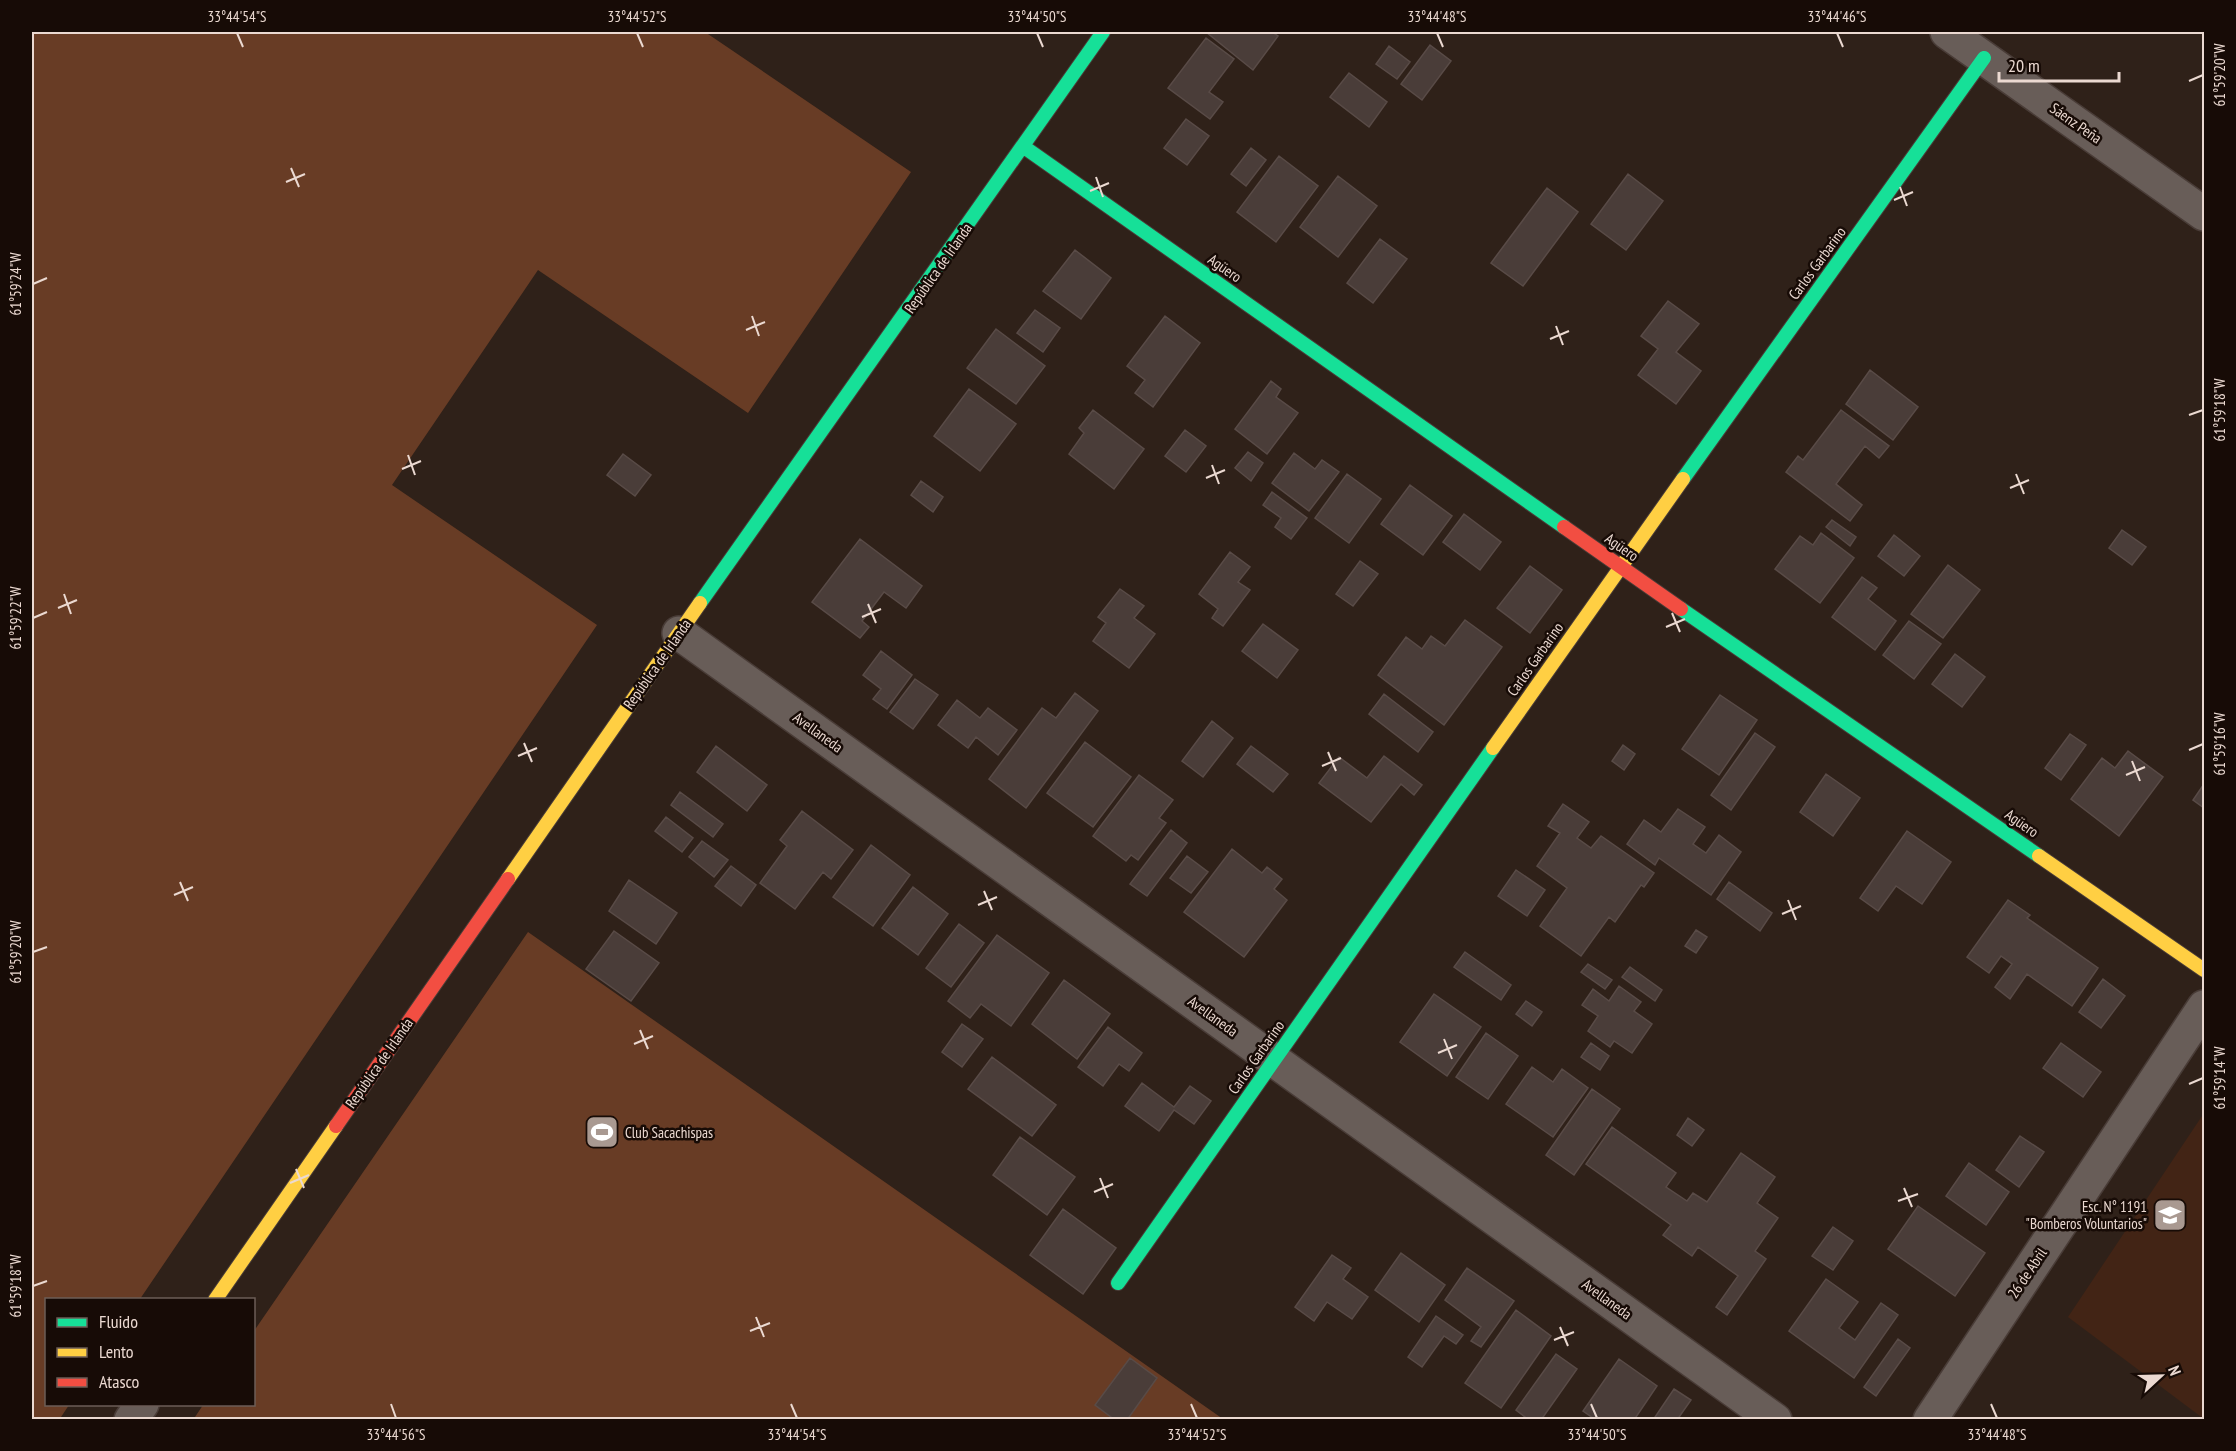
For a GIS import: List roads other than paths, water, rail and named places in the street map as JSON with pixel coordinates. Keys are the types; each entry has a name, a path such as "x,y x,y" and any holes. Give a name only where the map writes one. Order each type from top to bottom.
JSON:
{"street":[{"name":"República de Irlanda","path":"216,1298 679,633 1103,32"},
{"name":"Sáenz Peña","path":"1947,32 2205,214"},
{"name":"Carlos Garbarino","path":"1118,1283 1620,567 1984,57"},
{"name":"Agüero","path":"1024,147 1620,567 2205,970"},
{"name":"Avellaneda","path":"679,633 1775,1419"},
{"name":"26 de Abril","path":"1930,1419 2205,1007"},
{"path":"131,1419 141,1406"}],"place":[{"name":"Club Sacachispas","path":"602,1132"},
{"name":"Esc. N° 1191 \"Bomberos Voluntarios\"","path":"2170,1215"}]}
